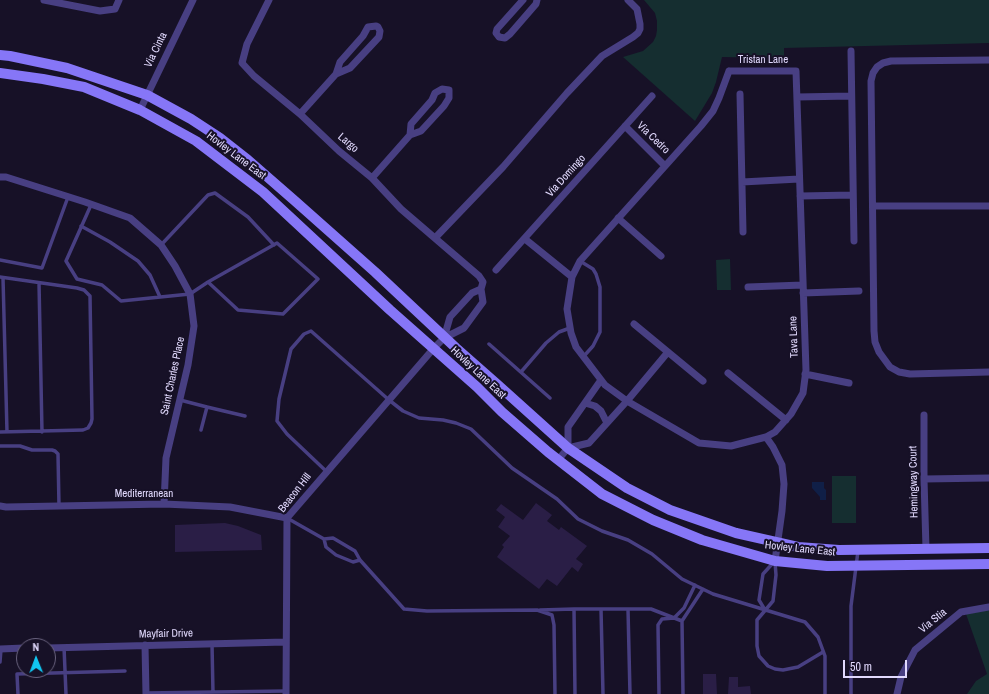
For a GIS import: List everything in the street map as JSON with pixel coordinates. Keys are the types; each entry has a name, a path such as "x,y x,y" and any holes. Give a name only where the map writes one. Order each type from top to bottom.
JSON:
{"main road":[{"name":"Hovley Lane East","path":"0,56 10,56 67,68 147,94 191,119 220,138 248,160 375,272 444,338 568,448 627,488 670,510 736,533 798,547 839,550 989,548"},
{"name":"Hovley Lane East","path":"0,73 84,87 140,110 196,141 263,192 502,412 558,460 602,494 652,520 702,540 775,561 827,566 989,564"}],"street":[{"path":"44,0 100,11 115,8 119,0"},
{"name":"Via Cinta","path":"140,110 192,0"},
{"name":"Largo","path":"269,0 247,44 242,62 254,76 300,114 339,151 372,178 401,209 479,276 484,282 482,289"},
{"path":"523,0 497,28 496,33 499,37 505,38 510,34 536,4 537,0"},
{"path":"435,238 503,167 567,93 602,56 633,37 640,29 640,18 637,9 628,0"},
{"path":"300,114 336,74 340,62 364,36 368,26 378,27 380,31 379,37 350,68 336,74"},
{"path":"851,52 854,240"},
{"path":"989,60 891,61 883,63 877,67 873,73 871,81 875,342 879,352 884,362 890,368 899,372 910,374 989,372"},
{"name":"Tristan Lane","path":"729,71 796,71"},
{"name":"Tava Lane","path":"729,71 713,111 580,261 572,277 567,309 570,328 576,347 605,385 627,401 699,443 731,446 766,437 775,432 792,414 803,393 806,374 796,71"},
{"path":"372,178 410,135 421,131 444,106 449,98 449,90 442,89 435,93 432,100 410,124 410,135"},
{"path":"740,94 743,232"},
{"name":"Via Domingo","path":"496,270 652,96"},
{"path":"797,96 852,96"},
{"name":"Via Cedro","path":"625,126 665,166"},
{"name":"Saint Charles Place","path":"0,177 6,177 68,196 130,218 161,245 176,266 190,294 194,326 188,365 166,458 164,504"},
{"path":"742,182 799,179"},
{"path":"800,196 853,195"},
{"path":"873,206 989,206"},
{"path":"618,218 661,256"},
{"path":"525,239 572,277"},
{"path":"748,287 859,291"},
{"path":"434,348 444,338 464,328 483,302 482,289 472,293 450,317 444,338"},
{"path":"634,324 703,381"},
{"name":"Beacon Hill","path":"286,692 285,642 287,518 434,348"},
{"path":"558,460 568,448 589,443 668,352"},
{"path":"728,373 786,420"},
{"path":"806,374 849,383"},
{"path":"568,448 568,427 601,380"},
{"path":"585,403 595,406 601,410 607,423"},
{"name":"Hemingway Court","path":"924,415 926,549"},
{"path":"766,437 782,465 784,484 775,561"},
{"path":"924,479 989,478"},
{"name":"Mediterranean","path":"0,506 164,504 230,506 287,518"},
{"name":"Via Stia","path":"897,694 901,677 915,650 961,612 989,607"},
{"name":"Mayfair Drive","path":"56,648 285,642"},
{"path":"145,645 146,694"},
{"path":"0,649 16,648"}],"lane":[{"path":"161,245 208,195 215,192 248,217 274,245"},
{"path":"0,260 42,268 68,196"},
{"path":"91,205 66,260 77,280 102,285 121,301 190,294 208,282 277,243 318,279 283,314 238,310 208,282"},
{"path":"82,226 138,260 150,275 160,297"},
{"path":"580,261 592,269 599,281 600,287 600,332 593,346 583,357"},
{"path":"0,432 7,432 42,432 83,430 88,428 91,423 91,301 90,296 84,290 1,278 7,432"},
{"path":"39,283 42,432"},
{"path":"521,372 546,342 560,332 570,328"},
{"path":"327,472 286,434 277,421 279,399 291,349 304,334 311,331 403,411 419,418 443,420 471,429 512,468 557,499 578,519 602,531 628,540 652,554 682,579 713,594 783,614 805,622 818,637 824,652 825,694"},
{"path":"489,344 550,398"},
{"path":"180,400 245,416"},
{"path":"201,430 208,408"},
{"path":"0,446 20,446 32,450 52,450 58,454 60,506"},
{"path":"287,518 324,539 333,538 355,551 360,560 404,609 427,611 651,609 682,621"},
{"path":"324,539 326,547 336,555 354,562 360,560"},
{"path":"851,694 851,606 858,550"},
{"path":"765,610 759,600 763,574 775,561"},
{"path":"775,561 776,575 773,601 758,620 756,646 759,656 768,666 775,669 790,670 824,652"},
{"path":"659,694 658,625 662,619 674,618 684,608 696,585"},
{"path":"683,694 682,621 703,588"},
{"path":"574,609 575,694"},
{"path":"601,609 603,694"},
{"path":"628,609 630,694"},
{"path":"537,610 552,615 555,694"},
{"path":"212,644 213,693"},
{"path":"64,647 66,694"},
{"path":"0,649 0,662"},
{"path":"18,694 18,674 125,671"},
{"path":"146,694 286,692"}],"green space":[{"path":"644,0 989,0 989,43 784,48 784,55 781,58 722,57 712,93 695,121 623,57 643,51 653,42 656,36 657,21 655,13"},
{"path":"730,259 731,290 717,290 716,260"},
{"path":"832,476 856,476 856,523 832,523"},
{"path":"989,610 989,694 967,694 976,681 987,674 966,614"}],"water":[{"path":"812,482 824,482 826,500 820,500 820,497 812,488"}],"building":[{"path":"536,503 552,515 547,521 559,530 561,527 587,546 576,559 583,564 578,572 572,567 557,586 547,579 539,589 497,557 504,547 502,545 510,536 498,527 505,517 496,510 501,504 523,520"},
{"path":"225,523 238,526 261,535 262,550 175,552 175,525"},
{"path":"703,674 716,674 717,694 703,694"},
{"path":"729,677 738,677 738,687 750,686 751,694 728,694"}]}
